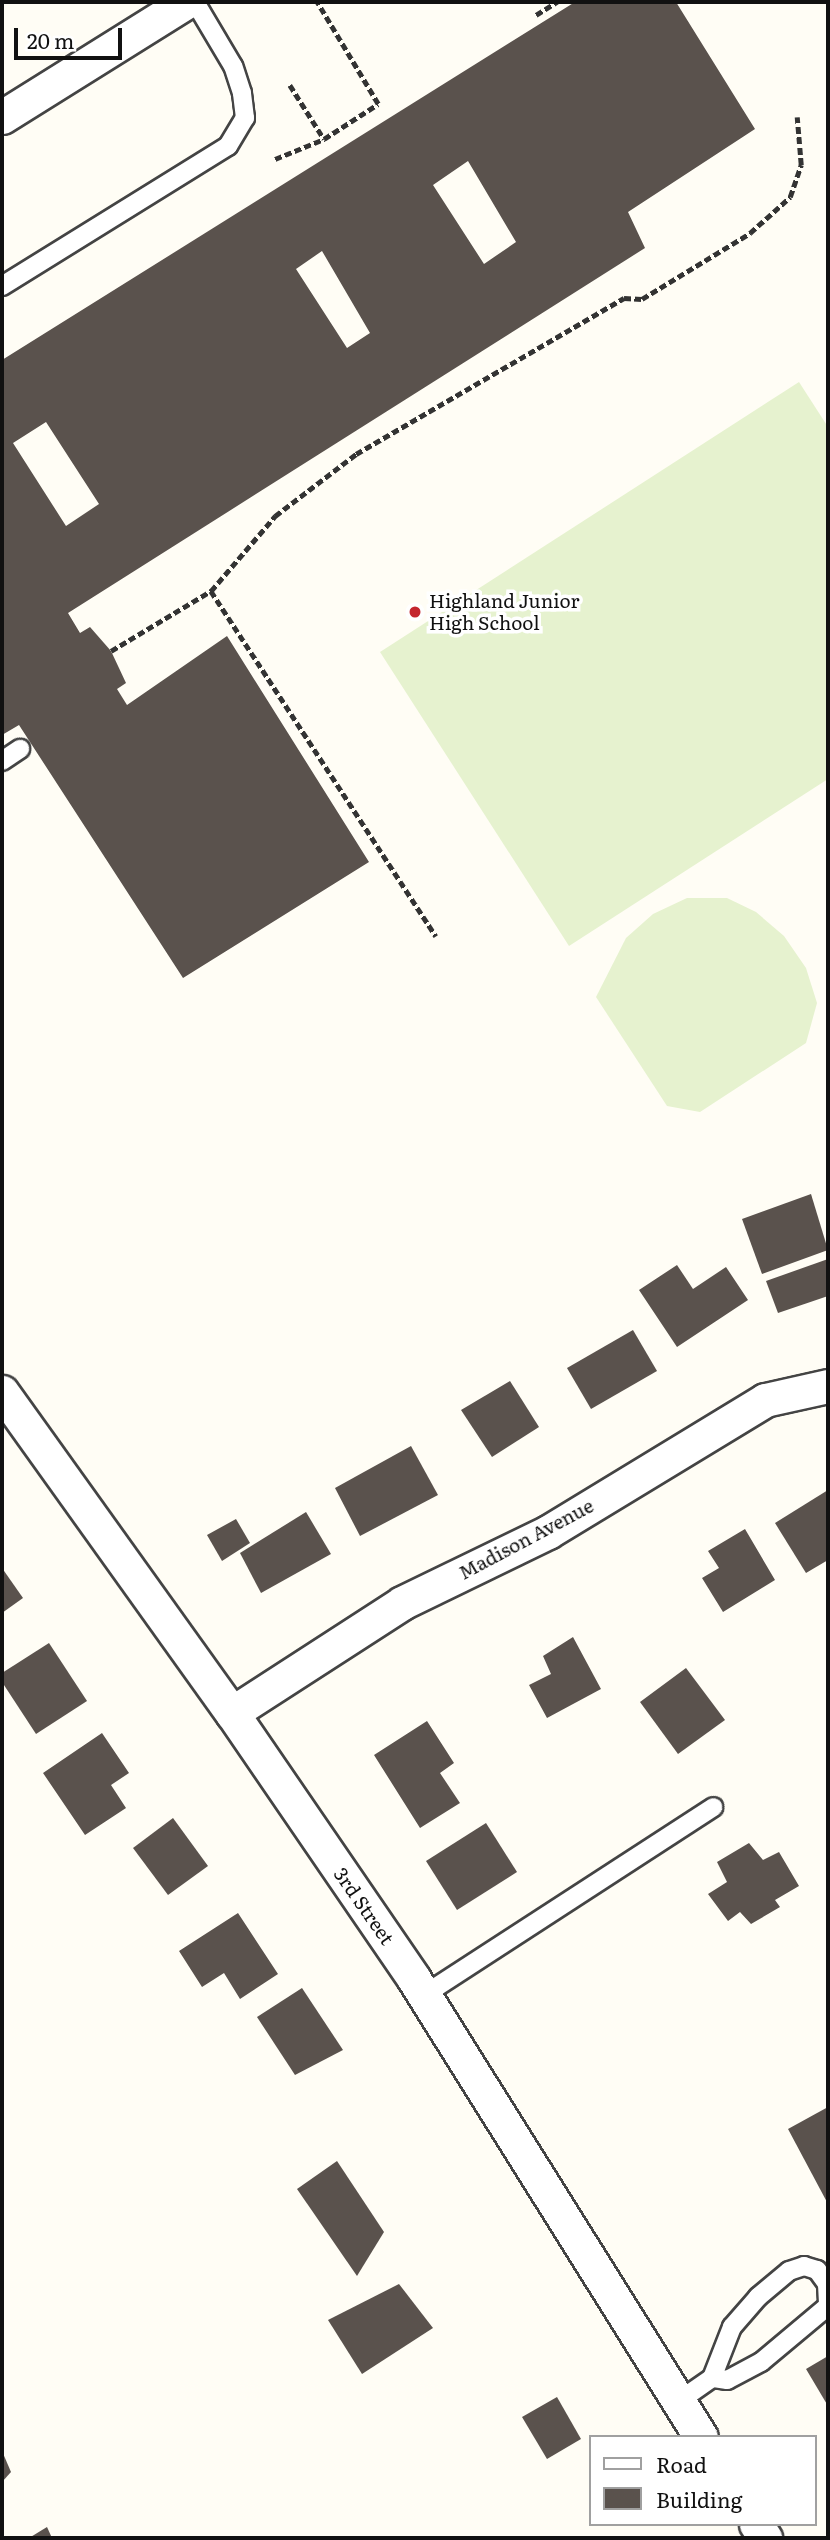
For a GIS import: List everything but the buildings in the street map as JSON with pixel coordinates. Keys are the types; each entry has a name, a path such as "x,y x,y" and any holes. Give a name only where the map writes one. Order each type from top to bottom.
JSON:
{"street":[{"path":"2,117 186,2"},
{"name":"Madison Avenue","path":"232,1713 402,1603 548,1532 765,1400 828,1386"},
{"name":"3rd Street","path":"3,1396 232,1713 424,1995 700,2435"}],"lane":[{"path":"2,286 228,146 245,118 242,93 233,66 195,2"},
{"path":"2,761 20,749"},
{"path":"424,1995 713,1807"},
{"path":"679,2402 712,2378 732,2327 758,2297 789,2271 804,2266 817,2270 827,2284 828,2306 761,2361 727,2380 712,2378"}],"path":[{"path":"275,159 324,139 378,104 317,2"},
{"path":"536,15 557,2"},
{"path":"290,85 324,139"},
{"path":"111,651 211,591 275,516 356,454 624,298 642,299 750,233 790,197 801,164 797,117"},
{"path":"211,591 436,936"}],"green space":[{"path":"799,382 828,427 828,779 569,946 380,652"},
{"path":"687,898 727,898 756,912 784,936 806,968 817,1003 806,1043 700,1112 667,1106 596,997 626,938 653,914"}],"place":[{"name":"Highland Junior High School","path":"415,612"}]}
